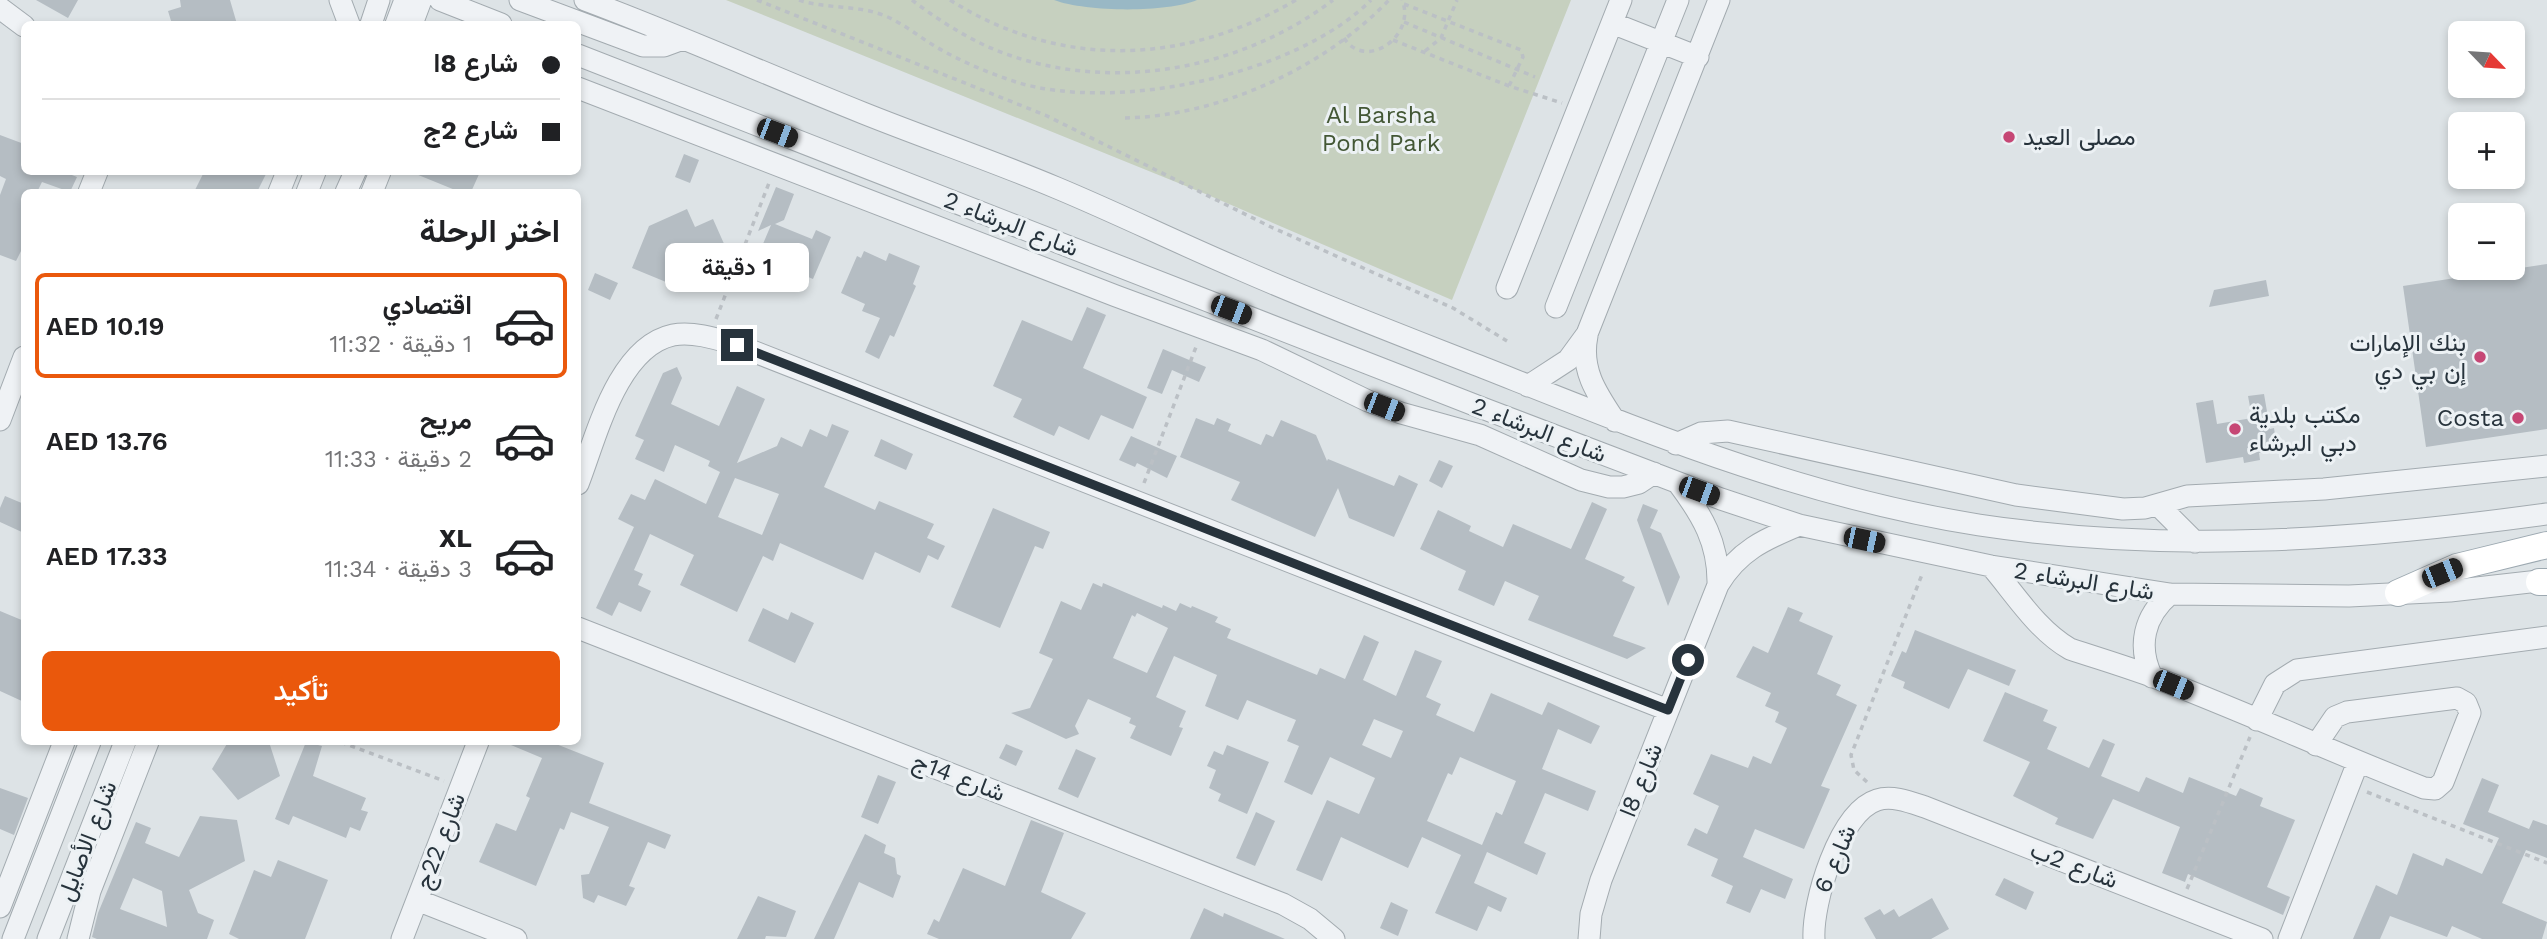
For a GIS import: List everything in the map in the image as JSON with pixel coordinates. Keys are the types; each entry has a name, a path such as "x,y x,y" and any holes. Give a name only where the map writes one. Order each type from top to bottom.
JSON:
{"main road":[{"path":"2398,593 2458,567 2547,545"}],"street":[{"path":"340,0 348,21"},
{"path":"372,21 379,0"},
{"path":"397,21 405,0"},
{"path":"413,21 421,0"},
{"path":"440,0 493,21"},
{"path":"520,0 576,21"},
{"name":"شارع البرشاء 2","path":"585,0 604,4 861,112 1060,189 1318,303 1615,421 1801,485 1929,516 2077,537 2129,541 2195,542 2366,535 2547,514"},
{"path":"1507,288 1620,0"},
{"path":"1556,307 1678,0"},
{"path":"1528,386 1568,360 1587,334 1719,0"},
{"path":"0,8 21,24"},
{"path":"581,23 643,46 664,46 682,39"},
{"path":"1612,23 1698,57"},
{"name":"شارع البرشاء 2","path":"581,56 1678,483 1799,525 1991,566 2170,594 2300,597 2544,582"},
{"path":"598,64 638,113"},
{"path":"581,89 1294,364 1368,401 1479,435 1595,485 1631,486 1654,473"},
{"path":"1587,334 1585,358 1590,380 1615,421"},
{"path":"581,476 619,379 632,360 651,344 673,335 709,338 737,345 1668,710"},
{"path":"0,420 6,389 21,363"},
{"path":"1676,443 1700,433 1728,431 2048,501 2123,509 2158,505 2187,496 2324,489 2547,466"},
{"name":"شارع 8ا","path":"1678,483 1707,526 1717,555 1718,585"},
{"path":"2158,505 2195,542"},
{"name":"شارع 8ا","path":"1589,939 1591,914 1601,880 1718,585 1731,565 1749,548 1799,525"},
{"path":"1991,566 2042,626 2059,643 2070,649 2152,677 2316,745 2424,788 2435,789 2443,782 2470,718 2468,708 2457,698 2347,712 2335,717 2316,745"},
{"path":"2152,677 2144,657 2144,637 2150,617 2170,594"},
{"name":"شارع 14ج","path":"581,629 1283,904 1310,919 1334,939"},
{"path":"2257,720 2275,684 2297,670 2547,637"},
{"path":"0,906 63,745"},
{"name":"شارع الأصايل","path":"13,939 89,745"},
{"name":"شارع الأصايل","path":"48,939 125,771 125,745"},
{"path":"78,939 125,771 146,745"},
{"name":"شارع 22ج","path":"402,939 477,745"},
{"path":"2289,939 2358,762"},
{"name":"شارع 2ب","path":"1884,798 1925,807 2262,939"},
{"name":"شارع 6","path":"1814,939 1813,922 1819,892 1846,826 1866,804 1884,798"},
{"path":"18,861 40,869"},
{"path":"417,900 516,939"}],"path":[{"path":"757,0 1045,115 1271,227 1454,308 1507,341"},
{"path":"799,0 879,14 895,20 963,61 1018,82 1046,89 1094,93 1143,91 1191,84 1238,72 1283,55 1326,33 1371,0"},
{"path":"912,0 963,34 1007,54 1054,67 1134,72 1190,65 1234,52 1288,29 1333,0"},
{"path":"950,0 988,22 1036,41 1088,50 1114,51 1197,42 1251,24 1296,0"},
{"path":"1125,118 1184,112 1261,86 1310,62 1357,30 1389,0"},
{"path":"1425,51 1441,38 1457,0"},
{"path":"1344,38 1355,48 1378,50 1393,40 1404,22 1403,2 1521,50 1523,55 1509,86"},
{"path":"1404,22 1535,77"},
{"path":"1393,40 1509,86 1578,108"},
{"path":"709,338 776,166"},
{"path":"1136,502 1203,328"},
{"path":"1884,798 1854,770 1850,755 1930,554"},
{"path":"2180,907 2257,720"},
{"path":"349,745 461,788"},
{"path":"2349,785 2547,863"}],"green space":[{"name":"Al Barsha Pond Park","path":"726,0 1571,0 1452,300 1208,195"}],"water":[{"path":"1054,0 1197,0 1147,9 1105,9"}],"building":[{"path":"36,0 78,0 68,18"},
{"path":"180,0 230,0 236,21 171,21 168,11 181,7"},
{"path":"0,135 21,143 21,175 77,177 71,189 62,189 42,182 38,189 21,189 21,251 16,261 0,255 0,195 6,179 0,176"},
{"path":"684,154 699,160 690,183 675,177"},
{"path":"202,175 266,175 258,189 196,189"},
{"path":"418,175 479,175 472,189 453,189"},
{"path":"776,187 794,194 784,220 775,224 812,239 816,230 831,237 813,279 775,263 768,280 751,272 771,225 758,231"},
{"path":"687,209 695,227 713,219 725,246 695,260 683,289 632,268 649,226"},
{"path":"864,251 886,261 889,253 920,266 913,284 916,286 894,337 890,335 879,359 865,352 880,318 862,311 865,304 841,293 857,256 861,258"},
{"name":"بنك الإمارات إن بي دي","path":"2547,264 2547,429 2426,447 2403,286 2448,279 2525,280 2525,267"},
{"path":"595,273 618,283 610,300 588,290"},
{"path":"2266,280 2269,296 2209,307 2214,290"},
{"path":"1087,307 1106,315 1083,368 1147,397 1133,429 1101,415 1089,440 1059,426 1054,436 1013,417 1022,399 993,386 1022,320 1072,341"},
{"path":"1163,349 1206,367 1199,382 1172,370 1162,394 1147,388"},
{"path":"677,367 682,378 671,404 719,426 737,386 765,399 737,463 777,446 781,437 802,447 810,429 827,437 832,424 849,431 824,487 875,510 879,501 934,524 927,538 945,546 938,560 928,555 920,573 875,552 863,580 780,543 773,561 763,556 737,612 680,585 694,555 650,534 634,570 643,574 638,585 651,591 641,612 619,602 612,616 596,608 634,527 618,519 631,494 645,500 655,479 706,504 720,472 708,466 710,461 675,445 664,472 635,459 644,440 635,436 663,373","holes":["735,478 779,494 762,535 718,517"]},
{"name":"مكتب بلدية دبي البرشاء","path":"2264,394 2277,450 2259,453 2260,460 2244,463 2243,457 2206,463 2196,403 2213,400 2217,424 2252,418 2248,396"},
{"path":"1196,418 1214,425 1217,418 1231,424 1228,431 1261,445 1266,434 1273,437 1281,420 1316,435 1327,461 1328,459 1394,486 1399,475 1418,484 1394,537 1349,518 1338,488 1315,537 1231,500 1240,482 1180,457"},
{"path":"1131,436 1177,456 1167,478 1137,463 1135,467 1119,460"},
{"path":"881,439 913,454 906,470 874,456"},
{"path":"1439,460 1453,466 1442,488 1429,481"},
{"path":"5,496 21,503 21,532 0,522 0,508"},
{"path":"1592,502 1607,509 1585,559 1625,577 1622,581 1635,587 1613,636 1646,648 1627,659 1528,620 1539,596 1505,581 1494,606 1458,590 1466,571 1420,549 1438,510 1471,526 1469,531 1503,547 1513,524 1571,549"},
{"path":"1643,504 1658,510 1650,528 1661,533 1680,577 1668,606 1637,520"},
{"path":"993,508 1050,532 1043,549 1035,546 1000,628 951,607"},
{"path":"1093,583 1102,587 1103,583 1162,608 1163,605 1176,611 1180,603 1191,608 1192,606 1218,617 1215,622 1231,629 1227,638 1317,675 1320,668 1345,679 1364,635 1379,642 1363,680 1396,696 1415,650 1442,661 1426,697 1441,704 1436,715 1474,732 1491,693 1542,715 1548,702 1600,726 1591,744 1558,729 1542,769 1596,791 1588,811 1545,793 1524,843 1546,853 1537,875 1487,852 1474,883 1507,898 1501,912 1488,906 1477,931 1435,913 1461,855 1422,837 1408,868 1341,837 1322,881 1296,870 1327,800 1359,814 1375,778 1330,757 1312,795 1284,782 1299,746 1287,741 1296,720 1247,700 1238,720 1205,706 1217,675 1174,656 1156,697 1186,711 1179,727 1183,728 1171,756 1130,738 1136,726 1129,723 1131,718 1088,699 1075,726 1079,734 1066,739 1011,713 1030,708 1053,659 1039,653 1061,601 1081,610","holes":["1137,613 1168,628 1147,673 1113,658 1132,615 1135,617","1374,719 1403,731 1391,758 1362,745","1460,757 1516,781 1502,815 1496,812 1482,845 1427,821 1448,773 1452,775"]},
{"path":"1788,607 1803,613 1799,621 1833,636 1817,674 1841,685 1836,695 1857,705 1821,786 1830,789 1804,849 1755,829 1743,857 1793,879 1785,899 1761,889 1750,913 1726,903 1733,886 1711,876 1718,859 1687,845 1695,828 1707,834 1719,806 1693,794 1711,754 1748,768 1753,756 1771,764 1787,728 1775,722 1779,712 1765,706 1771,693 1736,677 1753,646 1768,653"},
{"path":"763,608 788,620 791,612 814,623 795,663 748,641"},
{"path":"0,611 21,620 21,701 0,691"},
{"path":"1915,630 2016,670 2009,686 1968,669 1949,709 1903,688 1905,682 1891,676 1902,651 1906,653"},
{"path":"2005,692 2048,710 2043,721 2057,727 2047,749 2089,768 2103,739 2115,744 2101,776 2139,792 2146,777 2183,793 2189,777 2236,796 2240,788 2263,798 2260,806 2295,820 2267,887 2290,897 2283,915 2188,874 2185,882 2162,873 2180,827 2113,799 2093,839 2055,824 2058,818 2013,796 2030,762 1983,741"},
{"path":"1006,744 1023,751 1016,766 999,758"},
{"path":"226,745 270,745 280,776 238,800 212,769"},
{"path":"305,745 322,746 313,776 366,798 361,810 368,812 360,831 350,827 346,838 293,816 289,825 275,819"},
{"path":"511,745 559,745 604,763 589,803 671,835 665,849 648,842 629,886 635,888 626,906 598,895 594,903 583,898 581,875 589,874 609,827 571,812 564,830 560,828 536,886 479,862 496,823 516,831 530,798 526,796 542,758"},
{"path":"1227,745 1269,762 1247,814 1218,801 1221,794 1209,788 1216,770 1207,766 1214,751 1223,755"},
{"path":"1076,749 1096,758 1078,798 1058,789"},
{"path":"878,775 896,782 878,824 861,817"},
{"path":"2482,778 2499,785 2488,812 2529,829 2533,820 2547,825 2547,858 2526,850 2502,903 2547,922 2542,939 2482,939 2452,926 2447,937 2390,916 2380,939 2353,939 2376,885 2397,895 2413,853 2443,866 2446,858 2482,874 2499,838 2463,824"},
{"path":"0,788 28,798 14,835 0,829"},
{"path":"1256,812 1275,821 1255,866 1236,858"},
{"path":"200,816 237,820 245,861 189,890 198,913 214,920 207,939 92,937 98,913 136,822 151,828 145,843 179,857","holes":["133,878 162,891 167,927 120,909"]},
{"path":"1031,820 1064,833 1041,892 1086,913 1071,939 939,939 927,934 934,919 939,922 963,868 1005,886"},
{"path":"865,834 886,845 884,853 895,858 897,874 901,876 893,898 859,882 834,939 814,939"},
{"path":"278,860 328,880 305,939 239,939 229,934 254,870 271,877"},
{"path":"2004,878 2034,892 2026,910 1995,895"},
{"path":"758,896 796,911 786,937 737,939"},
{"path":"1932,898 1949,929 1931,939 1876,939 1864,918 1880,909 1884,915 1894,909 1899,917"},
{"path":"1391,902 1408,910 1398,936 1380,928"},
{"path":"1204,908 1223,917 1224,913 1285,939 1190,939"}],"place":[{"name":"مصلى العيد","path":"2009,137"},
{"name":"بنك الإمارات إن بي دي","path":"2480,357"},
{"name":"Costa","path":"2518,418"},
{"name":"مكتب بلدية دبي البرشاء","path":"2235,429"}],"route":[{"path":"737,345 1668,710 1688,660"}]}
